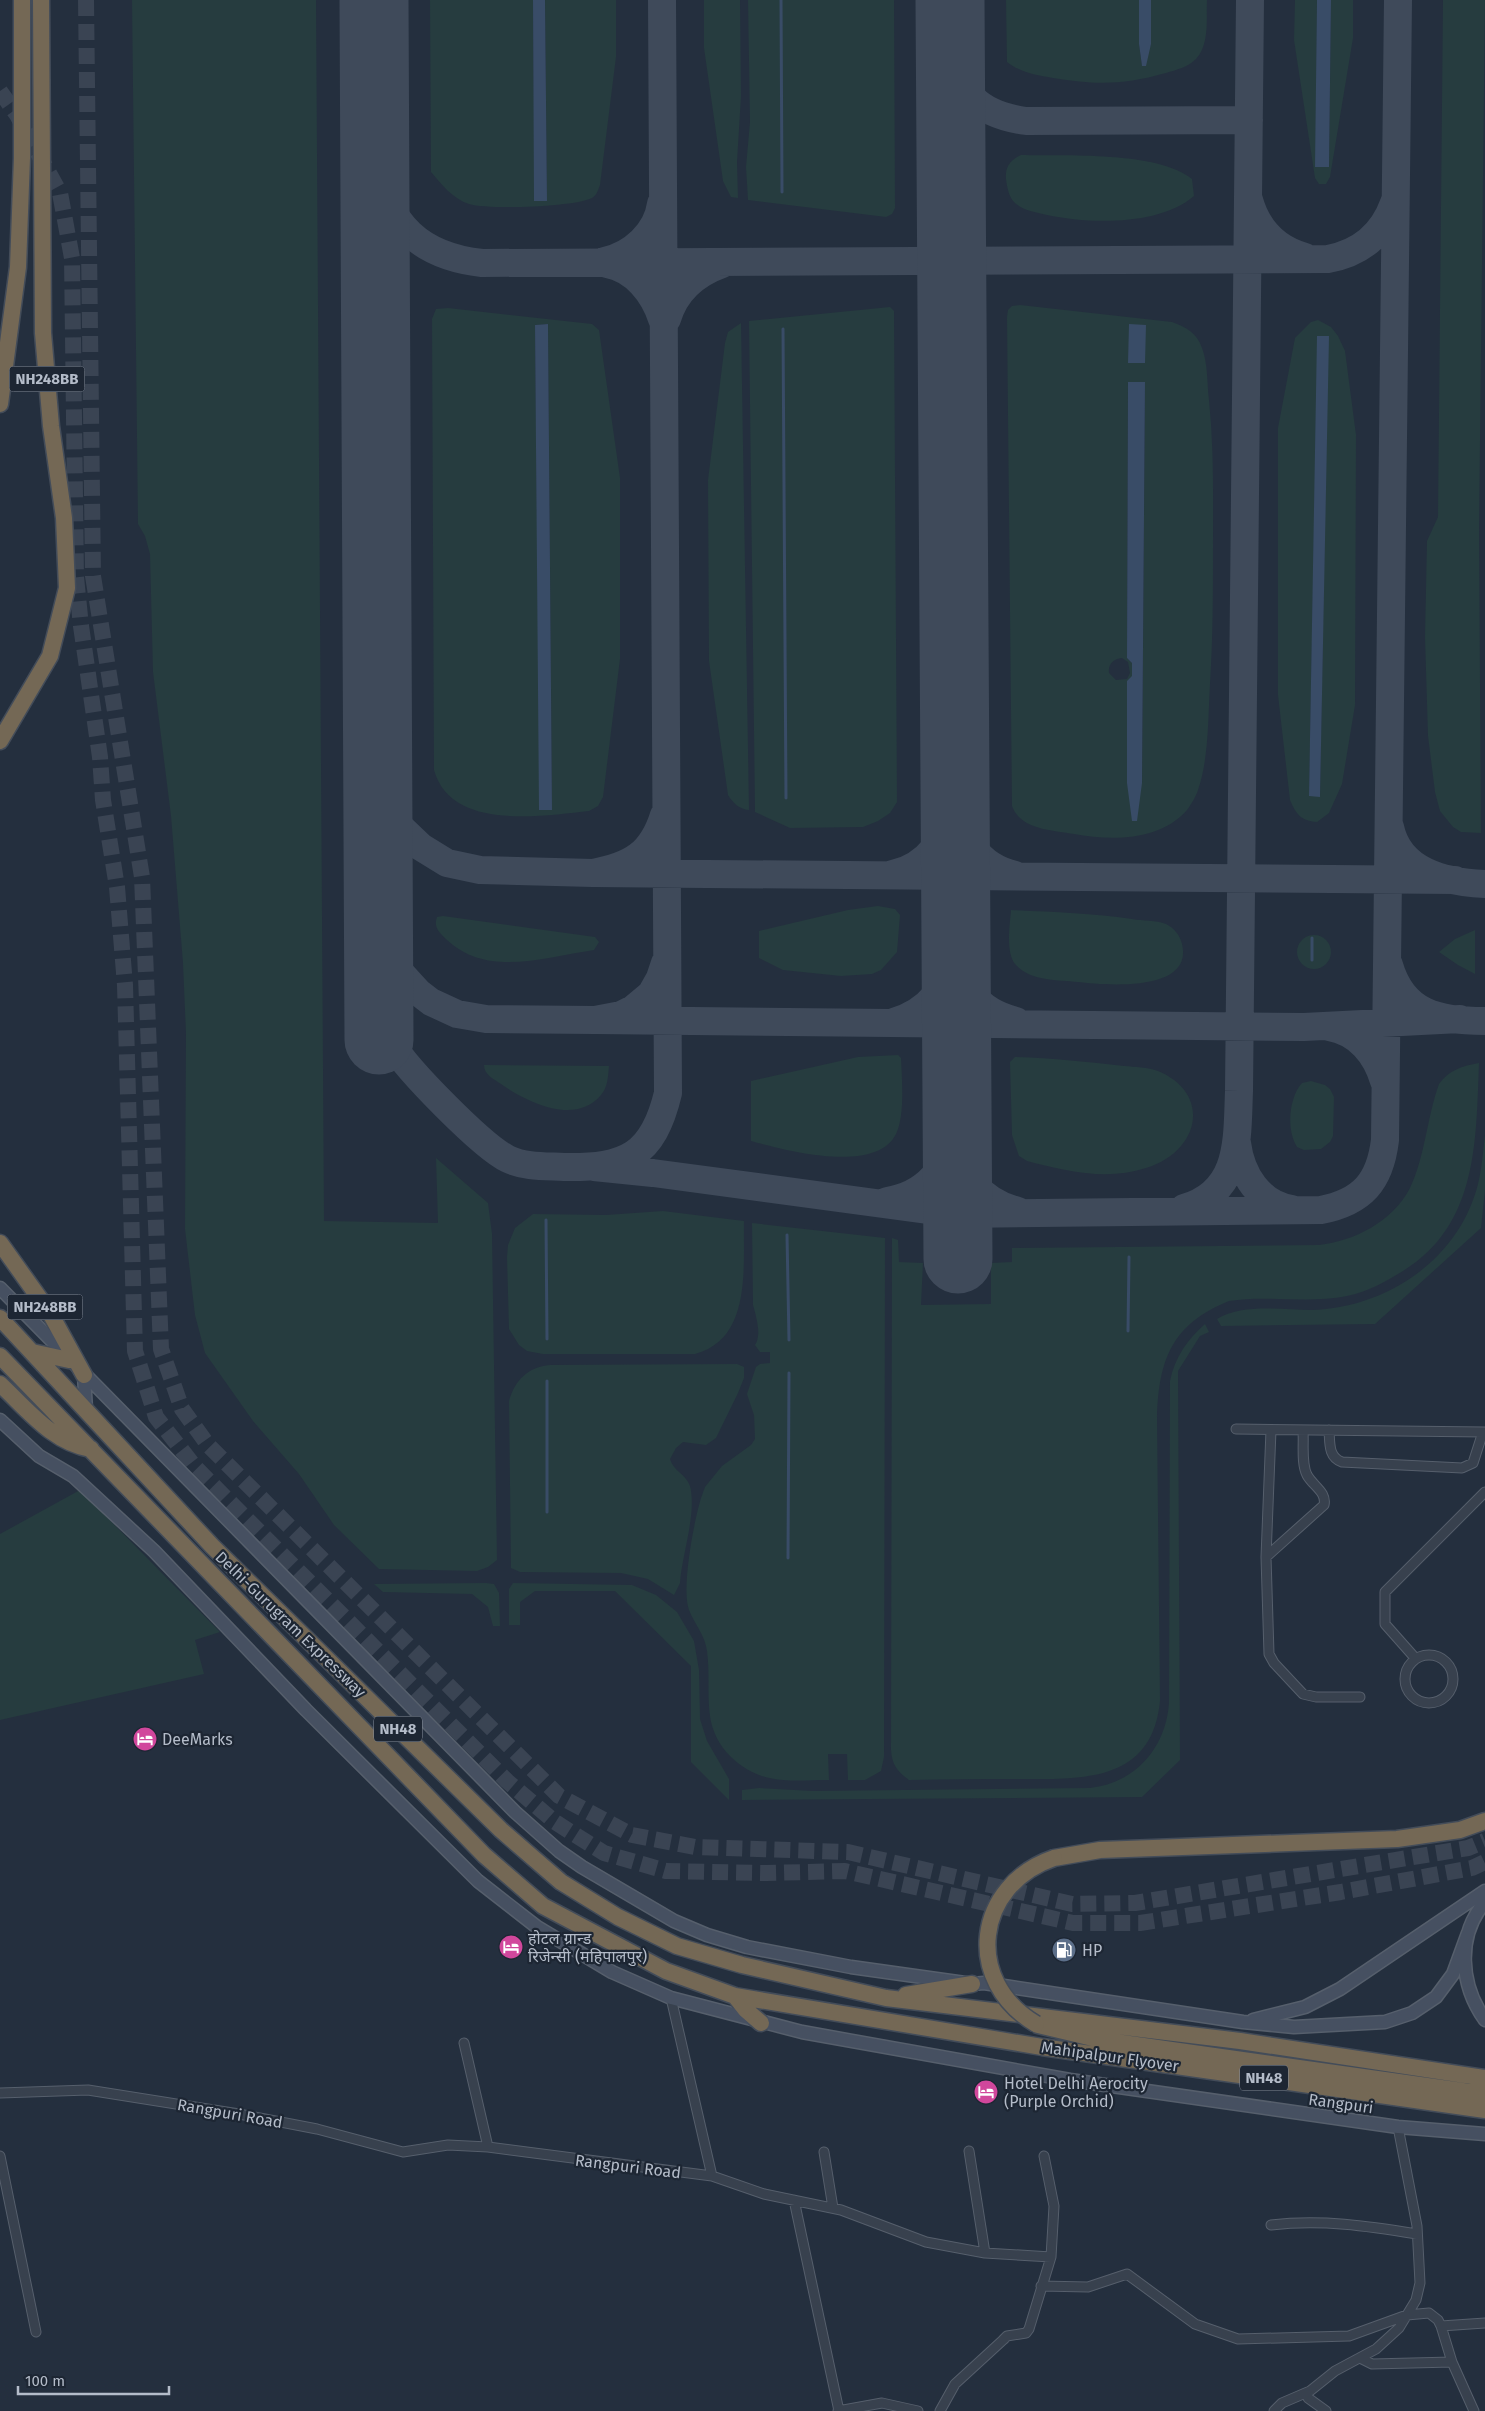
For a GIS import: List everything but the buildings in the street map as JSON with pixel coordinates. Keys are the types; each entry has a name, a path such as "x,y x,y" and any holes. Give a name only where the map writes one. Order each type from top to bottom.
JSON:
{"highway":[{"path":"0,404 18,267 22,158 22,0"},
{"name":"NH248BB","path":"0,741 50,656 67,588 64,518 51,426 43,333 41,0"},
{"name":"NH248BB","path":"0,1243 50,1313 84,1375"},
{"path":"0,1305 4,1322"},
{"name":"Delhi-Gurugram Expressway","path":"4,1322 212,1546 501,1830 561,1882 618,1917 677,1946 742,1965 886,1998"},
{"path":"32,1352 69,1360"},
{"name":"Delhi-Gurugram Expressway","path":"0,1356 484,1855 535,1899 558,1914 666,1971 735,1996"},
{"path":"0,1384 54,1434 74,1447 91,1449"},
{"path":"1485,1821 1460,1830 1397,1838 1086,1851 1042,1862 1019,1876 1001,1897 990,1921 987,1948 995,1981 1005,1998 1014,2008 1036,2024 1101,2040 1485,2094"},
{"path":"886,1998 972,1984"},
{"path":"735,1996 746,2010 761,2023"},
{"name":"Mahipalpur Flyover","path":"735,1996 1042,2047 1485,2110"},
{"name":"Mahipalpur Flyover","path":"886,1998 1240,2041 1405,2068 1485,2078"}],"main road":[{"path":"0,1288 515,1812 559,1851 582,1867 674,1920 726,1942 851,1967 972,1984 984,1983 1243,2022 1294,2027 1385,2022 1399,2019 1424,2006 1445,1986 1453,1974 1474,1918 1485,1902"},
{"path":"84,1375 86,1410"},
{"name":"Rangpuri","path":"0,1420 40,1456 73,1476 154,1551 306,1710 478,1880 537,1927 612,1972 671,1998 761,2023 802,2032 1070,2080 1398,2128 1485,2134"},
{"path":"1243,2022 1305,2007 1340,1989 1485,1891"},
{"path":"1468,1933 1465,1948 1466,1980 1470,1995 1485,2020"}],"street":[{"path":"1236,1429 1303,1431 1330,1430 1484,1432 1473,1463 1462,1468 1342,1462 1336,1460 1331,1452 1330,1430"},
{"path":"1271,1430 1266,1557 1268,1648 1271,1658 1303,1694 1316,1697 1360,1697"},
{"path":"1266,1557 1324,1506 1323,1494 1310,1480 1305,1468 1303,1431"},
{"path":"1416,1659 1385,1624 1385,1592 1485,1492"},
{"path":"1432,1655 1441,1658 1448,1664 1453,1682 1450,1691 1444,1698 1435,1702 1426,1702 1417,1700 1410,1693 1406,1685 1405,1676 1408,1667 1416,1659 1432,1655"},
{"path":"671,1998 712,2176"},
{"path":"464,2043 488,2148"},
{"name":"Rangpuri Road","path":"0,2093 88,2090 288,2123 403,2152 448,2145 488,2148 712,2176 764,2194 833,2208 926,2242 985,2253 1051,2257"},
{"path":"1274,2411 1286,2400 1306,2393 1335,2371 1376,2349 1399,2328 1419,2293 1417,2234 1413,2198 1398,2128"},
{"path":"969,2151 985,2253"},
{"path":"824,2152 833,2208"},
{"path":"0,2156 36,2332"},
{"path":"940,2411 955,2384 1007,2336 1026,2333 1051,2257 1054,2206 1044,2156"},
{"path":"794,2200 838,2411 882,2403 918,2411"},
{"path":"1271,2225 1297,2222 1342,2223 1417,2234"},
{"path":"1041,2286 1088,2287 1127,2274 1195,2324 1238,2339 1349,2336 1407,2315 1429,2313 1438,2320 1441,2326 1452,2362 1474,2411"},
{"path":"1441,2326 1485,2323"},
{"path":"1360,2358 1372,2364 1389,2365 1452,2362"},
{"path":"1306,2393 1308,2398 1326,2411"}],"green space":[{"path":"132,0 316,0 324,1221 438,1223 436,1158 488,1203 492,1234 497,1560 488,1567 477,1571 379,1569 334,1525 299,1474 253,1421 205,1353 195,1315 185,1229 186,1033 183,963 171,816 153,672 150,554 145,536 138,524"},
{"path":"430,0 533,0 535,201 547,200 545,0 616,0 616,57 600,185 594,197 568,204 512,207 479,206 458,199 431,172"},
{"path":"704,0 740,0 741,96 737,162 738,198 731,197 723,181 704,48"},
{"path":"748,0 894,0 895,208 892,214 886,217 748,200 746,167 750,122"},
{"path":"1006,0 1139,0 1139,44 1142,65 1151,44 1151,0 1207,0 1205,38 1200,53 1193,62 1178,69 1151,77 1123,82 1096,83 1041,76 1023,71 1007,62"},
{"path":"1295,0 1317,0 1316,167 1329,166 1331,0 1353,0 1353,38 1330,177 1326,184 1319,184 1315,178 1294,40"},
{"path":"1443,0 1485,0 1479,530 1481,833 1461,832 1453,827 1440,811 1435,792 1428,736 1425,637 1427,541 1438,517"},
{"path":"1021,155 1110,157 1134,159 1157,164 1177,170 1192,179 1194,196 1179,206 1162,213 1143,218 1123,220 1083,220 1034,212 1022,208 1015,203 1008,189 1006,179 1007,167 1014,159"},
{"path":"1020,305 1172,322 1194,334 1204,354 1211,418 1213,490 1212,632 1206,751 1202,778 1195,798 1189,808 1176,820 1163,828 1149,833 1119,838 1104,838 1047,830 1022,820 1012,806 1007,317 1008,310 1012,306","holes":["1128,382 1145,382 1142,783 1132,663 1127,658","1122,658 1128,662 1130,673 1127,679 1116,680 1109,673 1109,667 1114,661"]},
{"path":"890,307 894,311 897,802 890,813 878,821 863,827 790,828 755,812 749,321"},
{"path":"448,308 592,324 599,330 620,478 620,659 603,797 598,806 589,811 523,816 500,815 478,811 459,803 444,789 434,770 432,319 436,309","holes":["548,324 552,809 540,810 535,325"]},
{"path":"1318,320 1331,327 1338,336 1345,351 1356,435 1355,705 1342,784 1329,813 1317,822 1300,816 1290,800 1278,695 1278,428 1295,338 1311,322","holes":["1318,336 1328,337 1320,796 1309,796"]},
{"path":"741,323 749,810 737,805 728,795 709,661 708,480 725,343 728,332"},
{"path":"878,906 895,909 900,915 897,952 881,970 872,974 841,976 783,970 759,958 759,931 848,910"},
{"path":"1011,910 1087,914 1166,924 1180,938 1182,960 1174,971 1161,978 1144,982 1107,984 1037,977 1016,965 1010,953"},
{"path":"443,916 595,937 599,942 594,950 537,960 499,962 480,959 463,952 442,935 438,930 436,921 437,917"},
{"path":"1475,930 1475,974 1439,952 1455,939"},
{"path":"1314,935 1321,936 1326,940 1330,945 1330,959 1326,964 1321,968 1314,969 1307,968 1302,964 1298,959 1297,952 1298,945 1302,940 1307,936"},
{"path":"898,1055 901,1058 902,1076 901,1117 896,1134 885,1146 870,1154 850,1157 806,1154 751,1141 751,1081 858,1057"},
{"path":"1015,1057 1141,1067 1158,1071 1175,1081 1187,1094 1192,1108 1193,1122 1188,1136 1178,1149 1164,1160 1131,1172 1116,1174 1086,1173 1027,1161 1019,1156 1012,1135 1010,1062"},
{"path":"1479,1063 1476,1122 1468,1179 1459,1206 1446,1230 1428,1252 1389,1279 1369,1289 1347,1296 1318,1299 1244,1299 1229,1301 1210,1310 1194,1321 1172,1346 1161,1378 1157,1417 1160,1701 1154,1728 1143,1748 1128,1762 1109,1771 1088,1776 1040,1779 909,1780 905,1777 894,1764 891,1750 892,1238 898,1240 899,1262 923,1263 921,1305 991,1304 991,1263 1012,1262 1012,1248 1319,1245 1333,1243 1359,1234 1372,1227 1394,1210 1403,1200 1415,1176 1439,1084 1456,1069"},
{"path":"484,1065 609,1066 606,1085 601,1095 590,1104 578,1109 565,1110 537,1104 524,1098 490,1076"},
{"path":"1311,1081 1325,1085 1330,1089 1334,1097 1333,1136 1330,1142 1321,1149 1304,1150 1297,1147 1294,1140 1291,1132 1290,1114 1298,1089 1302,1083"},
{"path":"1485,1135 1485,1190 1481,1228 1375,1324 1221,1326 1217,1319 1239,1311 1251,1309 1311,1310 1339,1307 1366,1300 1392,1289 1416,1275 1437,1257 1454,1235 1468,1211 1478,1184"},
{"path":"663,1211 744,1221 743,1279 740,1299 735,1317 727,1333 713,1346 695,1354 543,1354 527,1351 519,1345 509,1329 507,1257 508,1245 515,1228 533,1214 606,1215"},
{"path":"752,1223 885,1238 884,1757 881,1771 865,1780 848,1780 847,1754 828,1754 829,1780 788,1780 764,1777 742,1766 726,1752 714,1732 711,1722 707,1651 702,1635 689,1610 687,1571 695,1522 705,1487 722,1466 751,1445 755,1439 754,1415 747,1394 756,1367 760,1364 770,1363 770,1352 760,1352 755,1345 758,1331 753,1305"},
{"path":"1205,1324 1209,1332 1200,1336 1178,1371 1180,1760 1142,1797 742,1800 742,1790 759,1788 813,1791 1090,1788 1106,1785 1121,1779 1146,1760 1162,1734 1167,1719 1169,1703 1170,1381 1175,1364 1183,1350"},
{"path":"737,1364 744,1367 744,1378 716,1438 706,1445 683,1442 676,1448 670,1459 674,1467 686,1478 692,1497 692,1508 680,1583 674,1595 648,1579 621,1573 520,1572 511,1568 509,1401 515,1387 524,1376 542,1366 550,1365"},
{"path":"80,1490 220,1632 195,1640 204,1674 0,1720 0,1534"},
{"path":"513,1583 632,1585 656,1595 677,1612 694,1641 699,1670 700,1719 707,1741 729,1779 729,1800 691,1762 691,1666 615,1591 535,1591 520,1602 520,1625 509,1625 509,1589"},
{"path":"374,1584 494,1584 499,1593 500,1626 493,1626 488,1607 472,1594 383,1592"}],"water":[{"path":"533,0 545,0 547,201 534,201"},
{"path":"1139,0 1151,0 1151,44 1146,66 1142,66 1139,44"},
{"path":"1317,0 1331,0 1329,167 1315,167"},
{"path":"548,324 552,810 539,810 535,325"},
{"path":"1129,324 1146,325 1145,363 1128,363"},
{"path":"1317,336 1329,336 1320,797 1309,796"},
{"path":"1128,382 1145,382 1142,783 1137,821 1132,821 1127,783 1127,681 1132,676 1132,663 1127,658"}],"waterway":[{"path":"781,0 782,192"},
{"path":"783,329 786,798"},
{"path":"1312,938 1312,960"},
{"path":"546,1220 547,1339"},
{"path":"787,1235 789,1340"},
{"path":"1128,1331 1129,1257"},
{"path":"788,1558 789,1373"},
{"path":"547,1381 547,1512"}],"taxiway":[{"path":"379,1005 384,1025 392,1044 400,1056 428,1088 464,1124 496,1152 515,1162 535,1166 586,1167 620,1161 634,1154 645,1144 662,1114 668,1093 662,0"},
{"path":"1184,1208 1203,1200 1216,1190 1226,1177 1232,1162 1238,1127 1250,0"},
{"path":"594,1167 653,1173 957,1214 1321,1210 1348,1202 1366,1188 1373,1178 1379,1168 1385,1140 1398,0"},
{"path":"950,46 959,77 965,89 983,107 1009,118 1026,121 1249,120"},
{"path":"374,165 389,205 410,234 424,245 441,253 482,263 1328,259 1351,252 1369,240 1384,224 1394,203"},
{"path":"1249,200 1257,220 1269,236 1285,249 1305,257"},
{"path":"605,261 625,254 642,241 659,215 661,204"},
{"path":"607,264 626,271 635,277 654,301 662,319"},
{"path":"667,319 675,300 687,285 694,278 722,264"},
{"path":"378,777 384,799 400,827 421,847 447,863 480,870 593,873 606,870 629,862 646,849 653,840 664,815"},
{"path":"955,802 962,827 973,848 990,865 1015,875"},
{"path":"893,874 917,864 934,848 947,828 955,804"},
{"path":"1390,827 1395,842 1403,855 1426,872 1455,881 1485,884"},
{"path":"593,873 1455,880"},
{"path":"379,933 397,969 418,992 431,1002 457,1014 486,1019 595,1020 621,1015 633,1009 651,994 660,978 665,963"},
{"path":"955,948 962,975 973,995 990,1011 1016,1021"},
{"path":"894,1022 918,1011 935,995 948,975 955,950"},
{"path":"1389,965 1395,981 1403,994 1413,1004 1438,1016 1468,1021 1485,1021"},
{"path":"595,1020 1304,1027 1460,1019"},
{"path":"1329,1027 1357,1039 1371,1053 1384,1081"},
{"path":"887,1201 901,1198 914,1192 934,1176 948,1154 957,1127"},
{"path":"957,1137 964,1163 975,1184 992,1200 1018,1211"},
{"path":"1237,1143 1243,1166 1254,1186 1270,1201 1292,1209"}],"runway":[{"path":"374,0 379,1040"},
{"path":"950,0 958,1259"}],"tunnel":[{"path":"86,0 93,576 142,877 161,1349 182,1409 208,1445 559,1796 632,1835 695,1847 848,1852 1072,1904 1135,1903 1468,1848 1485,1841"},
{"path":"0,91 17,115 60,193 72,258 76,577 81,626 100,757 103,800 117,887 125,985 135,1351 156,1417 195,1467 507,1781 555,1822 604,1853 666,1871 766,1873 845,1871 1073,1923 1140,1923 1341,1892 1472,1868 1485,1862"}],"place":[{"name":"DeeMarks","path":"145,1739"},
{"name":"होटल ग्रान्ड रिजेन्सी (महिपालपुर)","path":"511,1947"},
{"name":"HP","path":"1064,1950"},
{"name":"Hotel Delhi Aerocity (Purple Orchid)","path":"986,2092"}]}
